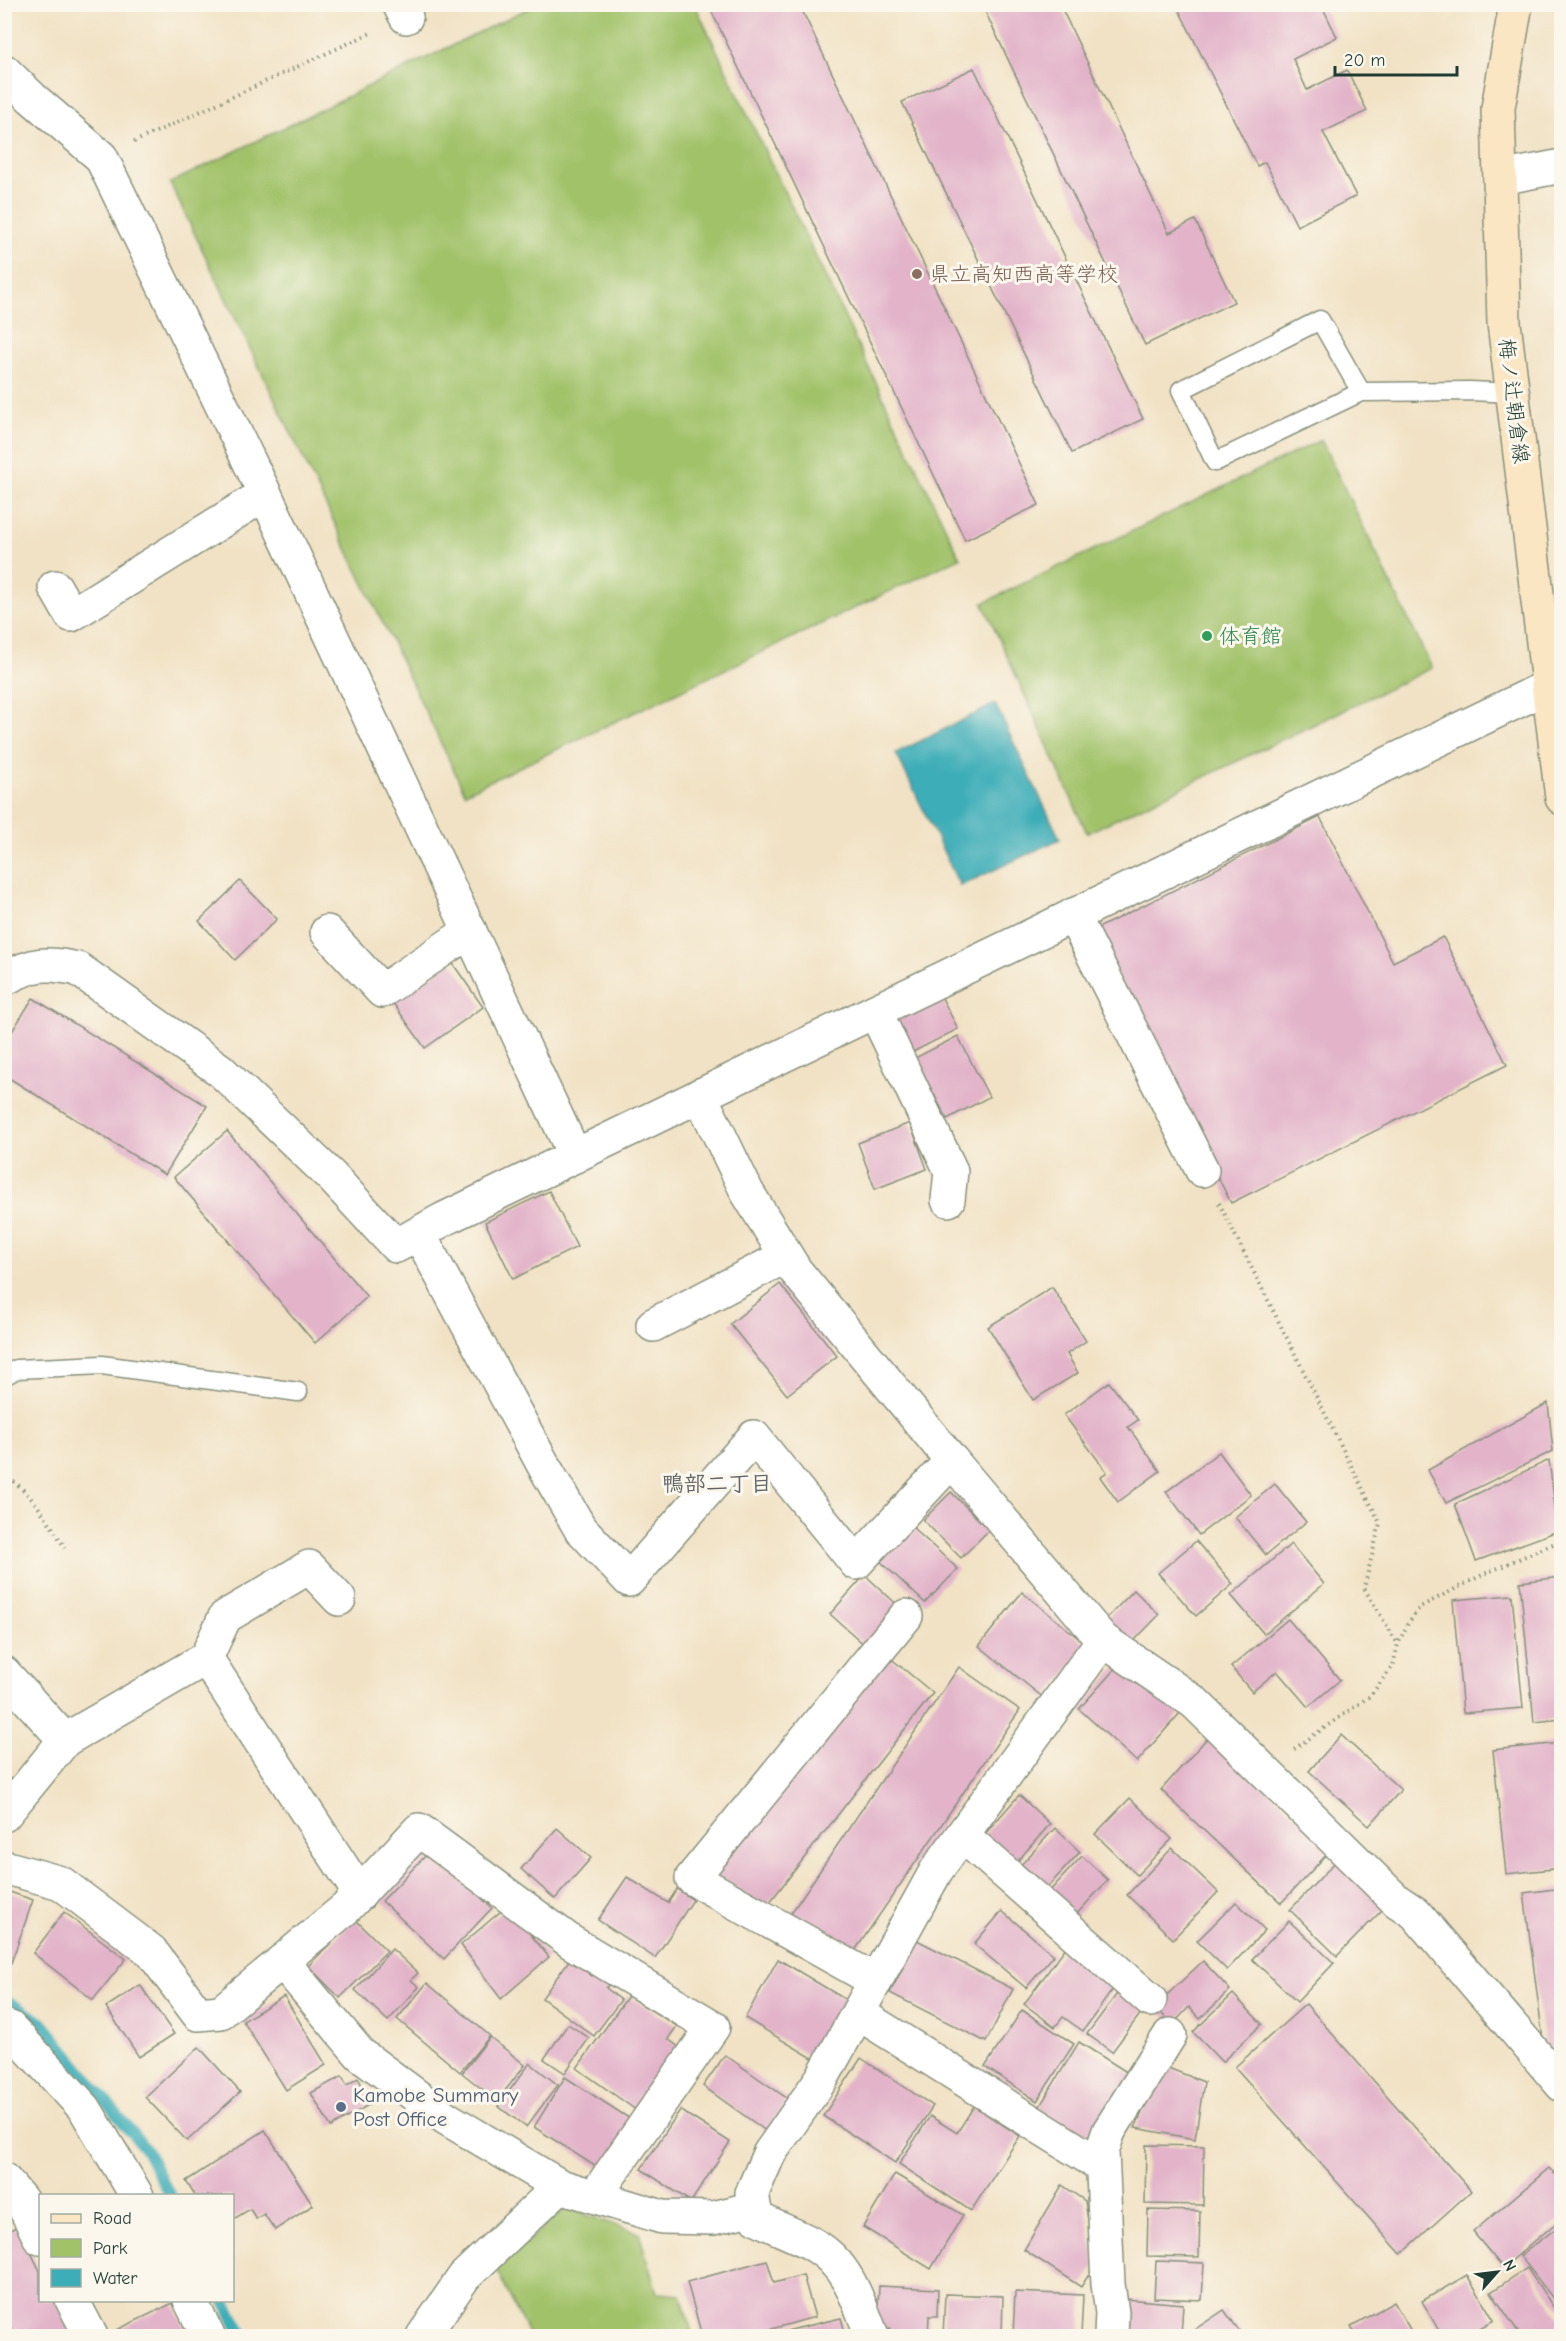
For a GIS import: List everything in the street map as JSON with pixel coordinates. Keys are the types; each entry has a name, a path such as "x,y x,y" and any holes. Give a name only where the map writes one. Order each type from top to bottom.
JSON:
{"main road":[{"name":"梅ノ辻朝倉線","path":"1516,4 1498,108 1504,323 1549,686 1558,731 1562,798"}],"street":[{"path":"4,71 101,157 266,494 575,1156"},
{"path":"1500,178 1562,166"},
{"path":"55,587 71,615 266,494"},
{"path":"4,979 25,968 54,964 78,969 220,1070 331,1176 396,1246 444,1219 1549,686"},
{"path":"1072,915 1202,1170"},
{"path":"327,932 382,991 470,931"},
{"path":"875,1011 951,1171 948,1200"},
{"path":"700,1095 747,1192 795,1270 953,1462 1104,1640 1194,1702 1397,1901 1415,1913 1562,2085"},
{"path":"419,1234 580,1528 629,1580 754,1437 856,1563 953,1462"},
{"path":"653,1325 786,1256"},
{"path":"4,1815 65,1740 206,1658 225,1617 309,1567 339,1599"},
{"path":"876,1981 692,1878 906,1616"},
{"path":"872,2337 854,2289 834,2261 815,2245 756,2217 752,2193 769,2154 822,2078 936,1871 1104,1640"},
{"path":"206,1658 360,1894"},
{"path":"4,1673 65,1740"},
{"path":"4,1867 61,1883 151,1952 198,2014 221,2012 346,1908 419,1830 571,1942 713,2027 595,2196"},
{"path":"962,1835 1150,2000"},
{"path":"282,1961 360,2054 446,2118 560,2186 662,2217 713,2218 754,2208"},
{"path":"858,2013 1102,2166"},
{"path":"4,2026 10,2028 85,2109 136,2194"},
{"path":"1111,2337 1112,2313 1108,2284 1102,2151 1109,2131 1170,2035"},
{"path":"4,2180 21,2200 39,2236"},
{"path":"423,2337 464,2277 560,2186"},
{"path":"73,2302 91,2337"},
{"path":"190,2302 208,2337"}],"lane":[{"path":"1361,392 1320,320 1181,390 1215,462 1361,392 1513,393"},
{"path":"4,1376 17,1369 102,1365 298,1392"}],"path":[{"path":"101,157 402,11"},
{"path":"1202,1170 1380,1523 1364,1588 1398,1644"},
{"path":"4,1474 15,1481 40,1506 65,1548"},
{"path":"1263,1772 1370,1696 1393,1666 1398,1644 1407,1625 1420,1607 1482,1575 1562,1540"}],"green space":[{"path":"535,5 695,5 960,558 465,793 170,183"},
{"name":"体育館","path":"1321,440 1432,668 1087,833 983,603"},
{"path":"566,2208 639,2233 657,2293 681,2295 693,2336 529,2336 496,2269"}],"water":[{"path":"995,704 1060,839 960,886 896,753"}],"building":[{"path":"708,4 799,4 1039,505 965,540"},
{"path":"1176,4 1321,4 1337,37 1293,59 1307,90 1347,70 1367,111 1323,132 1356,196 1297,226 1265,162 1257,166"},
{"path":"982,5 1060,5 1169,233 1195,220 1234,302 1145,345"},
{"path":"974,68 1143,419 1072,453 902,102"},
{"path":"1320,817 1393,962 1443,937 1507,1065 1231,1203 1094,930"},
{"path":"240,881 277,919 235,960 199,921"},
{"path":"451,961 483,1007 425,1048 393,1003"},
{"path":"941,996 958,1029 909,1054 892,1021"},
{"path":"33,998 207,1106 165,1175 4,1075 4,1044"},
{"path":"958,1036 989,1097 947,1119 915,1058"},
{"path":"910,1123 927,1169 875,1189 858,1143"},
{"path":"227,1131 367,1297 315,1343 174,1177"},
{"path":"549,1191 577,1247 513,1279 485,1222"},
{"path":"780,1284 837,1356 787,1395 730,1324"},
{"path":"1052,1287 1086,1341 1067,1354 1078,1373 1033,1400 988,1327"},
{"path":"1109,1382 1138,1420 1128,1427 1160,1471 1118,1502 1100,1477 1107,1472 1064,1415"},
{"path":"1548,1403 1553,1451 1446,1503 1428,1470"},
{"path":"1219,1452 1251,1495 1199,1535 1166,1492"},
{"path":"1549,1460 1558,1531 1476,1561 1455,1504"},
{"path":"1275,1484 1306,1522 1266,1555 1235,1517"},
{"path":"951,1492 989,1530 961,1558 923,1520"},
{"path":"912,1527 958,1569 925,1603 880,1561"},
{"path":"1196,1541 1233,1584 1196,1616 1158,1573"},
{"path":"1291,1544 1324,1584 1264,1634 1231,1595"},
{"path":"865,1575 903,1610 868,1648 830,1614"},
{"path":"1562,1577 1562,1719 1534,1722 1520,1582"},
{"path":"1134,1590 1159,1615 1130,1645 1105,1620"},
{"path":"1022,1592 1088,1646 1045,1699 979,1646"},
{"path":"1512,1595 1523,1708 1463,1713 1453,1600"},
{"path":"1288,1619 1340,1680 1308,1707 1277,1671 1252,1692 1231,1667"},
{"path":"888,1656 933,1693 766,1907 712,1872"},
{"path":"1122,1661 1180,1713 1137,1762 1079,1709"},
{"path":"959,1667 1020,1710 852,1955 791,1913"},
{"path":"1341,1735 1401,1790 1369,1826 1309,1771"},
{"path":"1209,1736 1332,1849 1281,1903 1161,1790"},
{"path":"1560,1743 1562,1868 1506,1874 1493,1750"},
{"path":"1019,1795 1050,1824 1014,1865 983,1836"},
{"path":"1130,1798 1172,1839 1137,1875 1095,1834"},
{"path":"557,1828 591,1858 555,1899 521,1869"},
{"path":"1055,1828 1080,1852 1043,1892 1018,1868"},
{"path":"1172,1848 1218,1892 1173,1939 1127,1895"},
{"path":"431,1850 492,1908 444,1959 382,1901"},
{"path":"1082,1856 1108,1880 1073,1918 1047,1894"},
{"path":"1340,1857 1388,1904 1337,1956 1290,1910"},
{"path":"627,1877 668,1903 677,1889 693,1900 655,1958 598,1920"},
{"path":"1562,1888 1562,2061 1546,2063 1524,1893"},
{"path":"4,1890 33,1900 11,1963 4,1960"},
{"path":"1236,1902 1265,1930 1227,1970 1197,1941"},
{"path":"507,1906 549,1957 501,1999 461,1945"},
{"path":"1002,1911 1054,1955 1026,1988 974,1944"},
{"path":"64,1912 126,1959 93,2000 33,1953"},
{"path":"355,1919 387,1951 340,1998 308,1966"},
{"path":"1289,1921 1334,1963 1297,2002 1252,1959"},
{"path":"917,1940 1013,1989 986,2042 890,1993"},
{"path":"1066,1947 1116,1985 1083,2031 1063,2017 1055,2027 1024,2004"},
{"path":"392,1949 418,1973 411,1980 419,1987 388,2021 355,1990"},
{"path":"570,1959 592,1976 595,1972 610,1983 606,1988 621,2000 594,2036 542,1998"},
{"path":"778,1959 848,2001 814,2059 745,2018"},
{"path":"1203,1961 1230,1990 1200,2019 1189,2007 1172,2025 1155,2006"},
{"path":"427,1983 490,2036 460,2072 397,2019"},
{"path":"140,1985 174,2034 139,2057 106,2007"},
{"path":"1122,1987 1147,2005 1112,2052 1087,2034"},
{"path":"1233,1994 1262,2024 1222,2062 1193,2032"},
{"path":"284,1996 326,2065 286,2090 243,2021"},
{"path":"628,1996 677,2026 668,2039 687,2053 643,2115 577,2068"},
{"path":"1306,2004 1471,2191 1401,2254 1235,2067"},
{"path":"1022,2010 1074,2044 1037,2101 985,2067"},
{"path":"568,2024 589,2038 565,2073 544,2059"},
{"path":"490,2037 525,2065 497,2101 462,2073"},
{"path":"1079,2042 1133,2076 1092,2142 1038,2109"},
{"path":"199,2047 240,2092 187,2141 145,2097"},
{"path":"725,2055 788,2099 766,2131 703,2086"},
{"path":"861,2058 933,2106 895,2163 823,2116"},
{"path":"530,2063 558,2085 526,2127 498,2106"},
{"path":"1163,2066 1204,2082 1195,2139 1135,2128"},
{"path":"342,2076 347,2085 358,2078 372,2103 331,2127 311,2093"},
{"path":"565,2077 635,2122 604,2172 534,2127"},
{"path":"974,2106 1020,2136 971,2211 899,2164 930,2116 957,2133"},
{"path":"680,2110 730,2142 691,2202 641,2169"},
{"path":"265,2130 313,2205 275,2230 264,2214 256,2219 250,2209 234,2219 234,2194 194,2194 186,2181"},
{"path":"1146,2145 1204,2146 1203,2205 1145,2204"},
{"path":"1549,2168 1562,2182 1562,2218 1503,2268 1473,2232"},
{"path":"895,2174 963,2215 931,2269 863,2227"},
{"path":"1062,2185 1085,2201 1095,2265 1081,2287 1024,2250"},
{"path":"1148,2210 1200,2211 1199,2257 1147,2256"},
{"path":"1562,2224 1562,2310 1520,2256"},
{"path":"18,2226 39,2269 39,2302 56,2302 73,2336 15,2336 4,2315 4,2233"},
{"path":"767,2260 774,2283 803,2275 815,2317 746,2336 702,2336 687,2282"},
{"path":"1156,2261 1204,2263 1202,2300 1154,2298"},
{"path":"1527,2268 1562,2320 1562,2334 1521,2336 1491,2292"},
{"path":"1467,2275 1494,2320 1466,2336 1442,2336 1422,2301"},
{"path":"879,2286 938,2289 937,2316 929,2316 928,2336 889,2336 890,2328 877,2327"},
{"path":"1015,2292 1083,2295 1081,2336 1013,2336"},
{"path":"945,2294 1003,2296 1002,2336 943,2336"},
{"path":"1125,2299 1183,2304 1181,2336 1121,2336"},
{"path":"1394,2302 1414,2336 1357,2336 1351,2326"},
{"path":"173,2303 189,2336 104,2336"},
{"path":"1224,2310 1243,2336 1185,2336"},
{"path":"841,2318 846,2336 765,2336"}],"waterway":[{"path":"4,1999 42,2023 146,2150 169,2194"},
{"path":"225,2302 243,2336"}],"place":[{"name":"県立高知西高等学校","path":"917,274"},
{"name":"体育館","path":"1207,636"},
{"name":"Kamobe Summary Post Office","path":"341,2107"}],"district":[{"name":"鴨部二丁目","path":"717,1483"}]}
